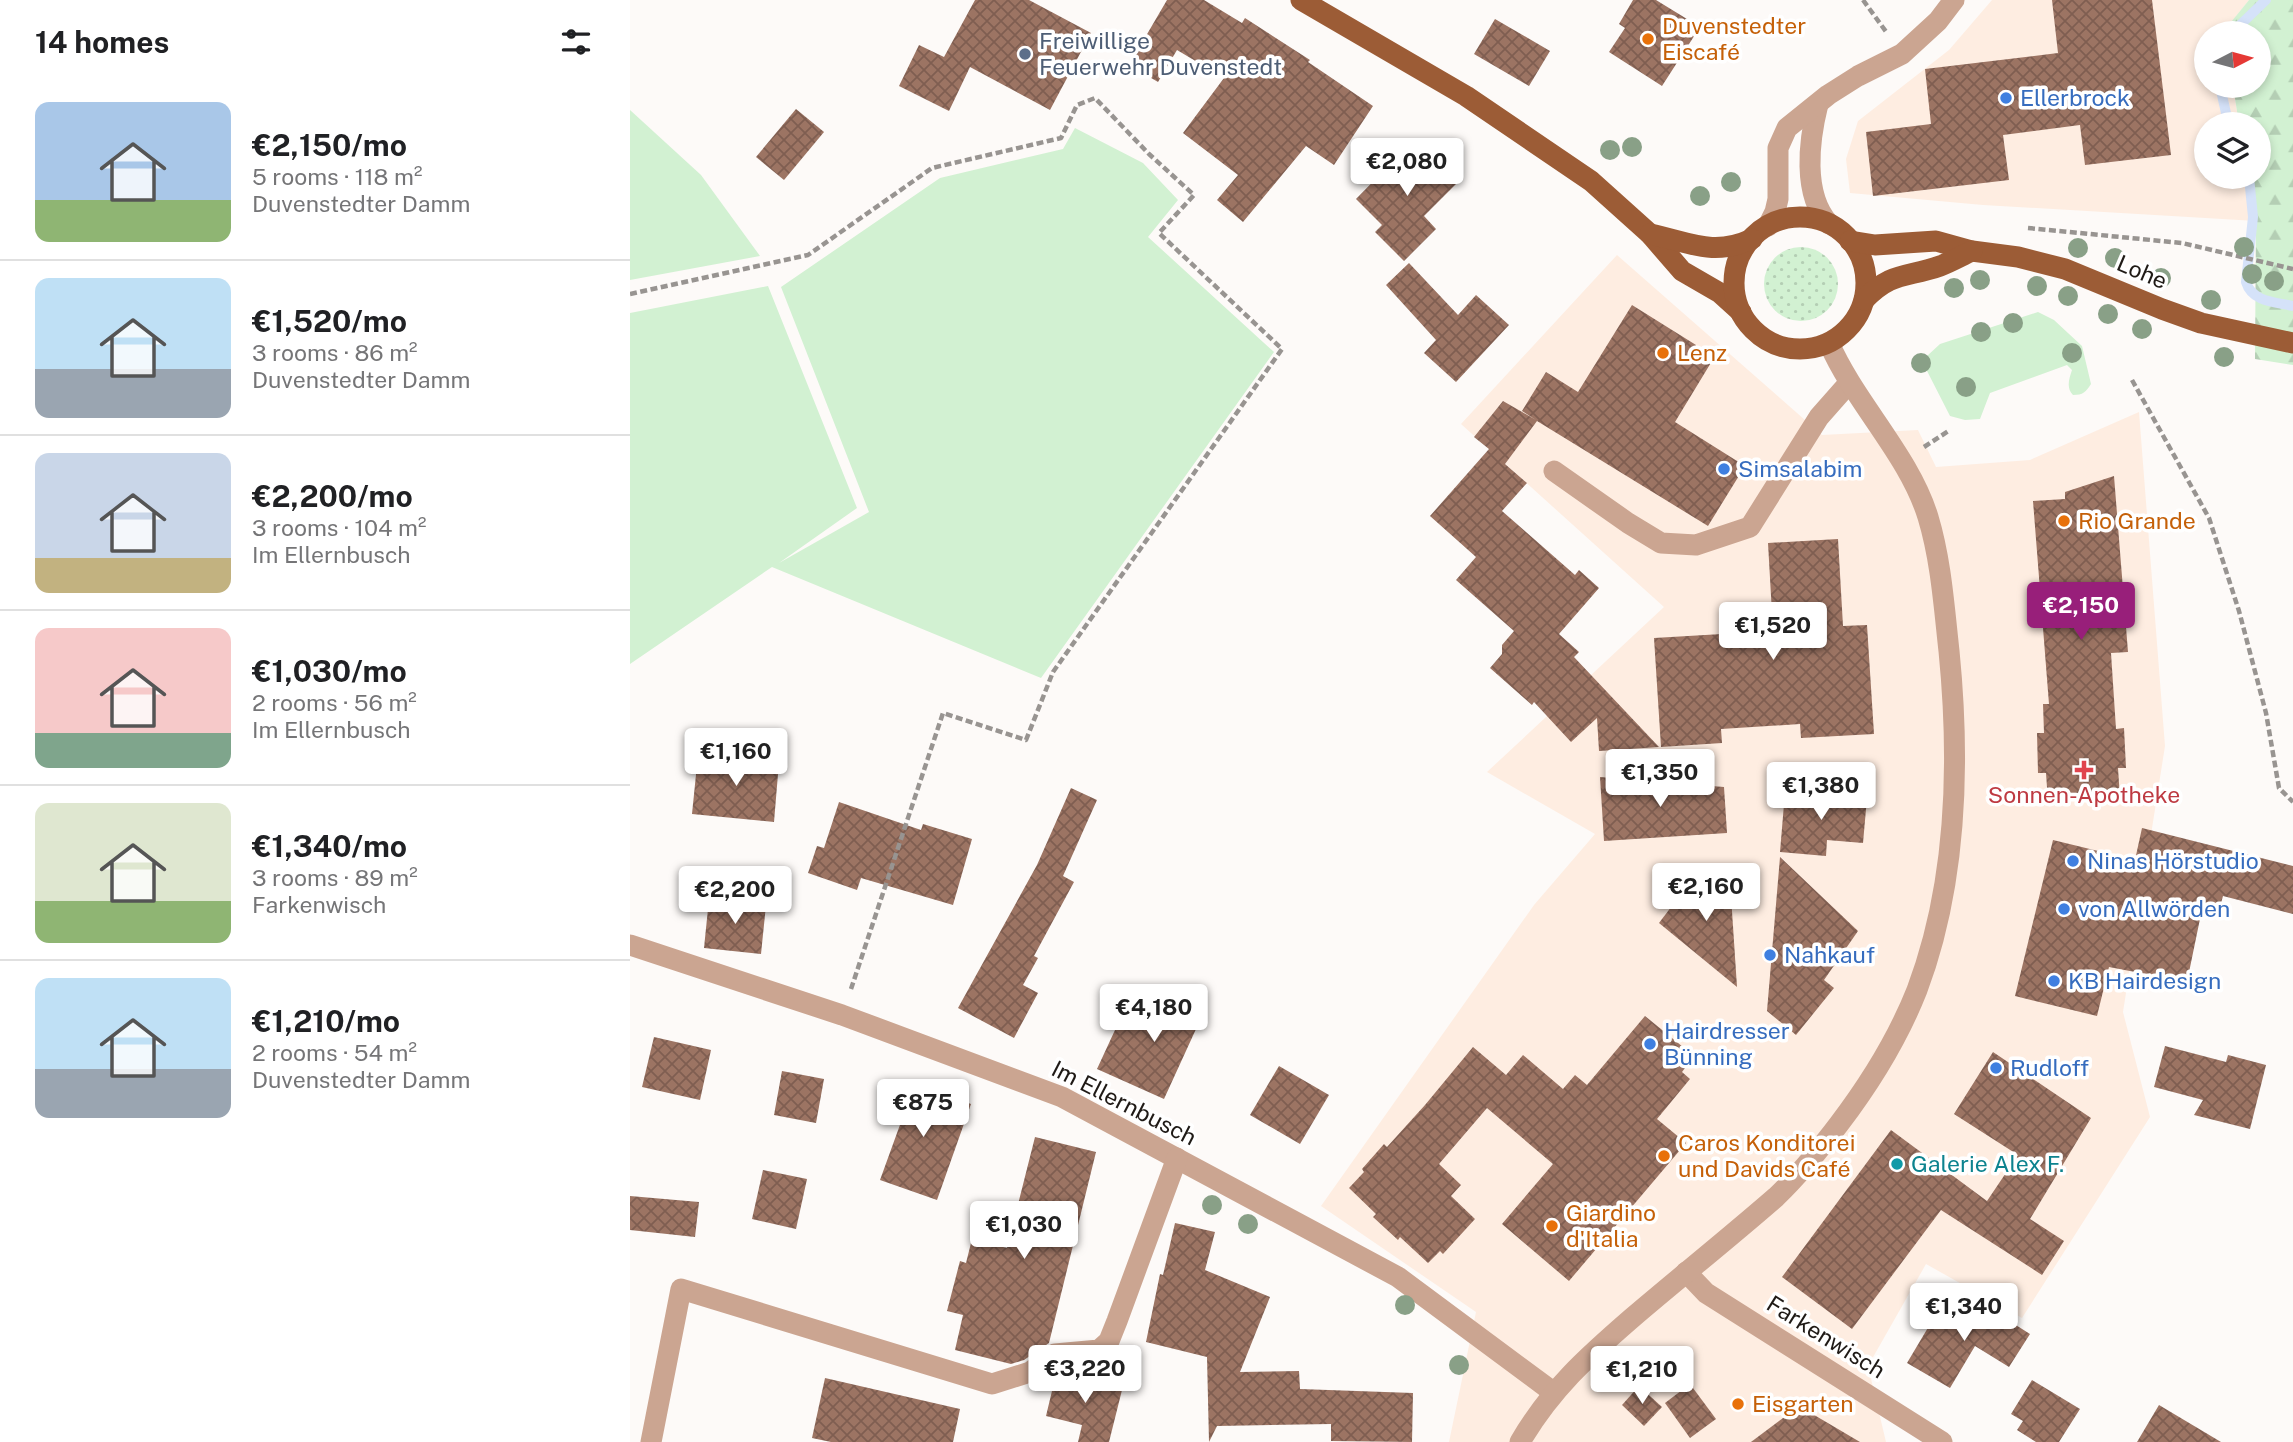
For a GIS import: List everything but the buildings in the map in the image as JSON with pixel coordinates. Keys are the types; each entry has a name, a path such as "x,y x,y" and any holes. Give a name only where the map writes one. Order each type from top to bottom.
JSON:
{"main road":[{"path":"1301,0 1466,96 1591,181 1650,234 1682,271 1720,293 1741,312 1754,330 1779,346 1808,349 1829,343 1851,325 1864,300 1877,287 1894,277 1938,267 1972,251"},
{"path":"1650,234 1717,249 1731,248 1794,218 1811,218 1829,224 1850,241 1864,265 1864,300"},
{"path":"1741,312 1735,290 1736,269 1744,250 1760,233"},
{"name":"Lohe","path":"1850,241 1875,245 1936,241 1972,251 2018,257 2065,270 2201,323 2293,343"}],"street":[{"path":"1760,233 1778,199 1778,148 1781,138 1794,121 1858,76 1902,54 1938,21 1954,0"},
{"path":"1818,104 1811,141 1812,176 1818,208 1829,224"},
{"path":"1521,1442 1553,1392 1586,1358 1778,1195 1821,1148 1866,1090 1903,1023 1931,943 1951,829 1954,736 1953,692 1939,569 1928,516 1916,489 1849,383 1829,343"},
{"path":"1553,471 1661,543 1696,545 1750,527 1819,417 1849,383"},
{"name":"Im Ellernbusch","path":"630,945 842,1016 1062,1097 1398,1277 1553,1392"},
{"path":"651,1442 681,1289 992,1384 1030,1372 1055,1354 1099,1350 1109,1341 1177,1158"},
{"name":"Farkenwisch","path":"1686,1272 1706,1293 1930,1439"}],"path":[{"path":"1863,0 1902,54"},
{"path":"630,294 807,254 932,168 1061,138 1077,105 1095,98 1149,154 1194,195 1159,233 1282,349 1053,672 1026,740 943,713 842,1016"},
{"path":"2025,228 2182,243 2293,269"},
{"path":"2132,380 2209,518 2239,611 2266,713 2279,788 2293,802"}],"shaded area":[{"path":"1992,0 2249,0 2232,21 2194,21 2194,98 2235,98 2237,112 2194,112 2194,189 2251,189 2256,221 1983,205 1850,193 1846,159 1858,121 1949,50"},
{"path":"1617,255 1822,435 1918,430 1936,467 2030,460 2139,412 2165,746 2123,1012 2150,1117 2022,1318 1926,1264 1868,1366 1886,1442 1449,1442 1476,1312 1321,1206 1534,905 1595,834 1487,772 1664,607 1461,424"}],"green space":[{"path":"2249,0 2293,0 2293,365 2255,359 2256,221 2251,189 2271,189 2271,112 2237,112 2235,98 2272,98 2272,21 2232,21"},
{"path":"630,110 701,175 760,256 630,280"},
{"path":"1075,128 1143,163 1178,200 1148,237 1274,352 1041,678 772,567 630,664 630,313 768,286 857,508 779,563 869,512 781,287 940,178 1063,149"},
{"path":"1794,247 1808,247 1822,253 1832,263 1838,284 1836,298 1822,315 1808,321 1794,321 1780,315 1770,305 1764,291 1764,277 1770,263 1780,253"},
{"path":"2038,312 2054,320 2082,346 2091,384 2087,389 2082,394 2073,395 2069,386 2072,370 2067,365 1990,393 1980,419 1965,420 1950,416 1925,367 1927,356 1940,344"}],"waterway":[{"path":"2244,21 2266,0"},
{"path":"2223,98 2226,112"},
{"path":"2250,189 2253,217 2246,282 2253,294 2272,302 2293,306"}],"place":[{"name":"Duvenstedter Eiscafé","path":"1648,39"},
{"name":"Freiwillige Feuerwehr Duvenstedt","path":"1025,54"},
{"name":"Ellerbrock","path":"2006,98"},
{"name":"Lenz","path":"1663,353"},
{"name":"Simsalabim","path":"1724,469"},
{"name":"Rio Grande","path":"2064,521"},
{"name":"Sonnen-Apotheke","path":"2084,770"},
{"name":"Ninas Hörstudio","path":"2073,861"},
{"name":"von Allwörden","path":"2064,909"},
{"name":"Nahkauf","path":"1770,955"},
{"name":"KB Hairdesign","path":"2054,981"},
{"name":"Hairdresser Bünning","path":"1650,1044"},
{"name":"Rudloff","path":"1996,1068"},
{"name":"Caros Konditorei und Davids Café","path":"1664,1156"},
{"name":"Galerie Alex F.","path":"1897,1164"},
{"name":"Giardino d'Italia","path":"1552,1226"},
{"name":"Eisgarten","path":"1738,1404"}]}
